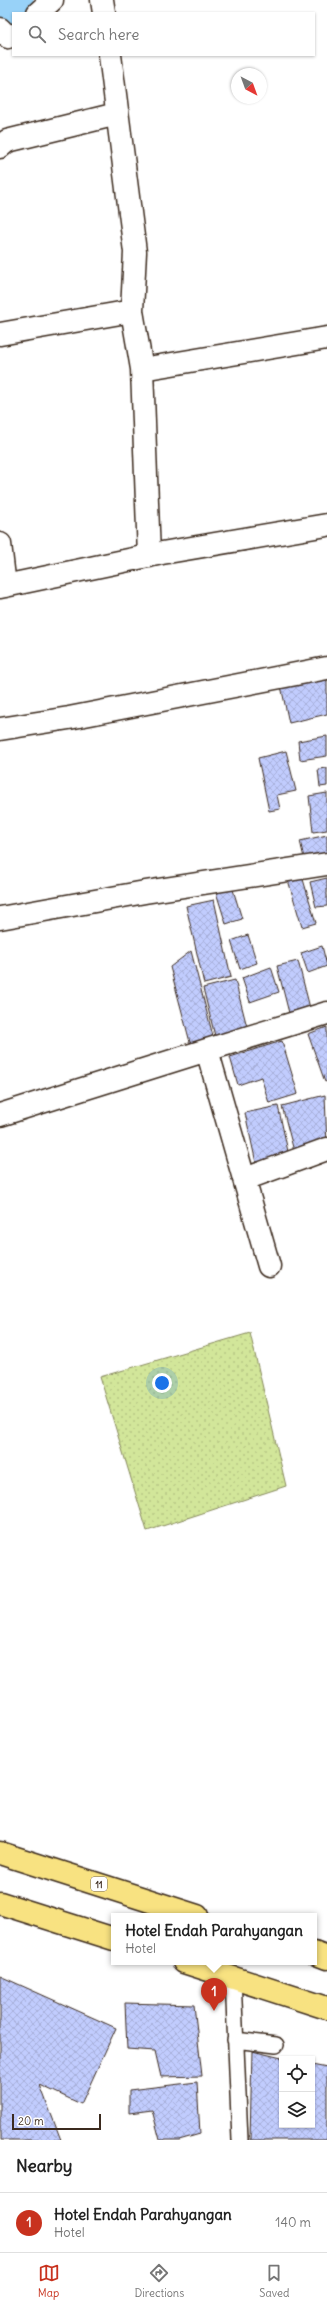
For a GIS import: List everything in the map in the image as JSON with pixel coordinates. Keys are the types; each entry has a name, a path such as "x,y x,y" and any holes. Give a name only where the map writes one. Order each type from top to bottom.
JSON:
{"highway":[{"name":"11","path":"0,1853 188,1913"},
{"path":"0,1903 111,1939"},
{"path":"317,1955 327,1958"},
{"path":"193,1965 327,2008"}],"street":[{"path":"39,12 52,0"},
{"path":"102,0 104,12"},
{"path":"110,56 135,252 132,311 142,369 150,556"},
{"path":"0,147 7,141 117,114"},
{"path":"0,334 132,311"},
{"path":"142,369 327,338"},
{"path":"0,544 3,587 150,556 327,524"},
{"path":"0,729 69,718 327,668"},
{"path":"0,918 145,892 327,864"},
{"path":"0,1115 327,1012"},
{"path":"207,1050 269,1266"},
{"path":"245,1179 327,1149"}],"lane":[{"path":"233,1978 240,2140"},
{"path":"235,2040 276,2045"}],"green space":[{"path":"250,1333 286,1486 147,1531 100,1377"}],"building":[{"path":"327,676 327,714 289,723 281,686"},
{"path":"327,736 327,756 300,760 298,741"},
{"path":"286,751 296,791 277,795 280,809 269,811 258,758"},
{"path":"327,768 327,786 320,787 318,769"},
{"path":"327,793 327,830 313,832 309,796"},
{"path":"327,835 327,857 305,862 300,841"},
{"path":"302,876 316,923 302,927 288,880"},
{"path":"327,878 327,906 316,907 310,882"},
{"path":"231,883 242,919 226,924 215,889"},
{"path":"214,900 231,977 204,984 186,906"},
{"path":"248,935 257,963 240,969 231,941"},
{"path":"322,946 327,966 308,973 301,953"},
{"path":"191,951 214,1040 191,1046 170,967"},
{"path":"298,961 310,1008 289,1013 277,966"},
{"path":"271,967 279,992 250,1002 242,978"},
{"path":"235,980 247,1027 215,1036 203,988"},
{"path":"327,1027 327,1081 325,1082 308,1034"},
{"path":"282,1041 298,1094 269,1103 261,1077 238,1085 230,1057"},
{"path":"325,1095 327,1146 295,1155 282,1106"},
{"path":"278,1106 289,1156 256,1163 245,1113"},
{"path":"0,1976 116,2028 81,2104 40,2085 61,2140 0,2140"},
{"path":"125,2003 194,2005 202,2076 161,2077 155,2051 127,2049"},
{"path":"252,2051 279,2057 279,2128 315,2128 315,2066 327,2068 327,2140 250,2140"},
{"path":"197,2082 200,2134 179,2140 160,2140 152,2110 129,2113 129,2090"}],"waterway":[{"path":"0,7 7,0"}],"place":[{"name":"Hotel Endah Parahyangan","path":"214,2011"}]}
